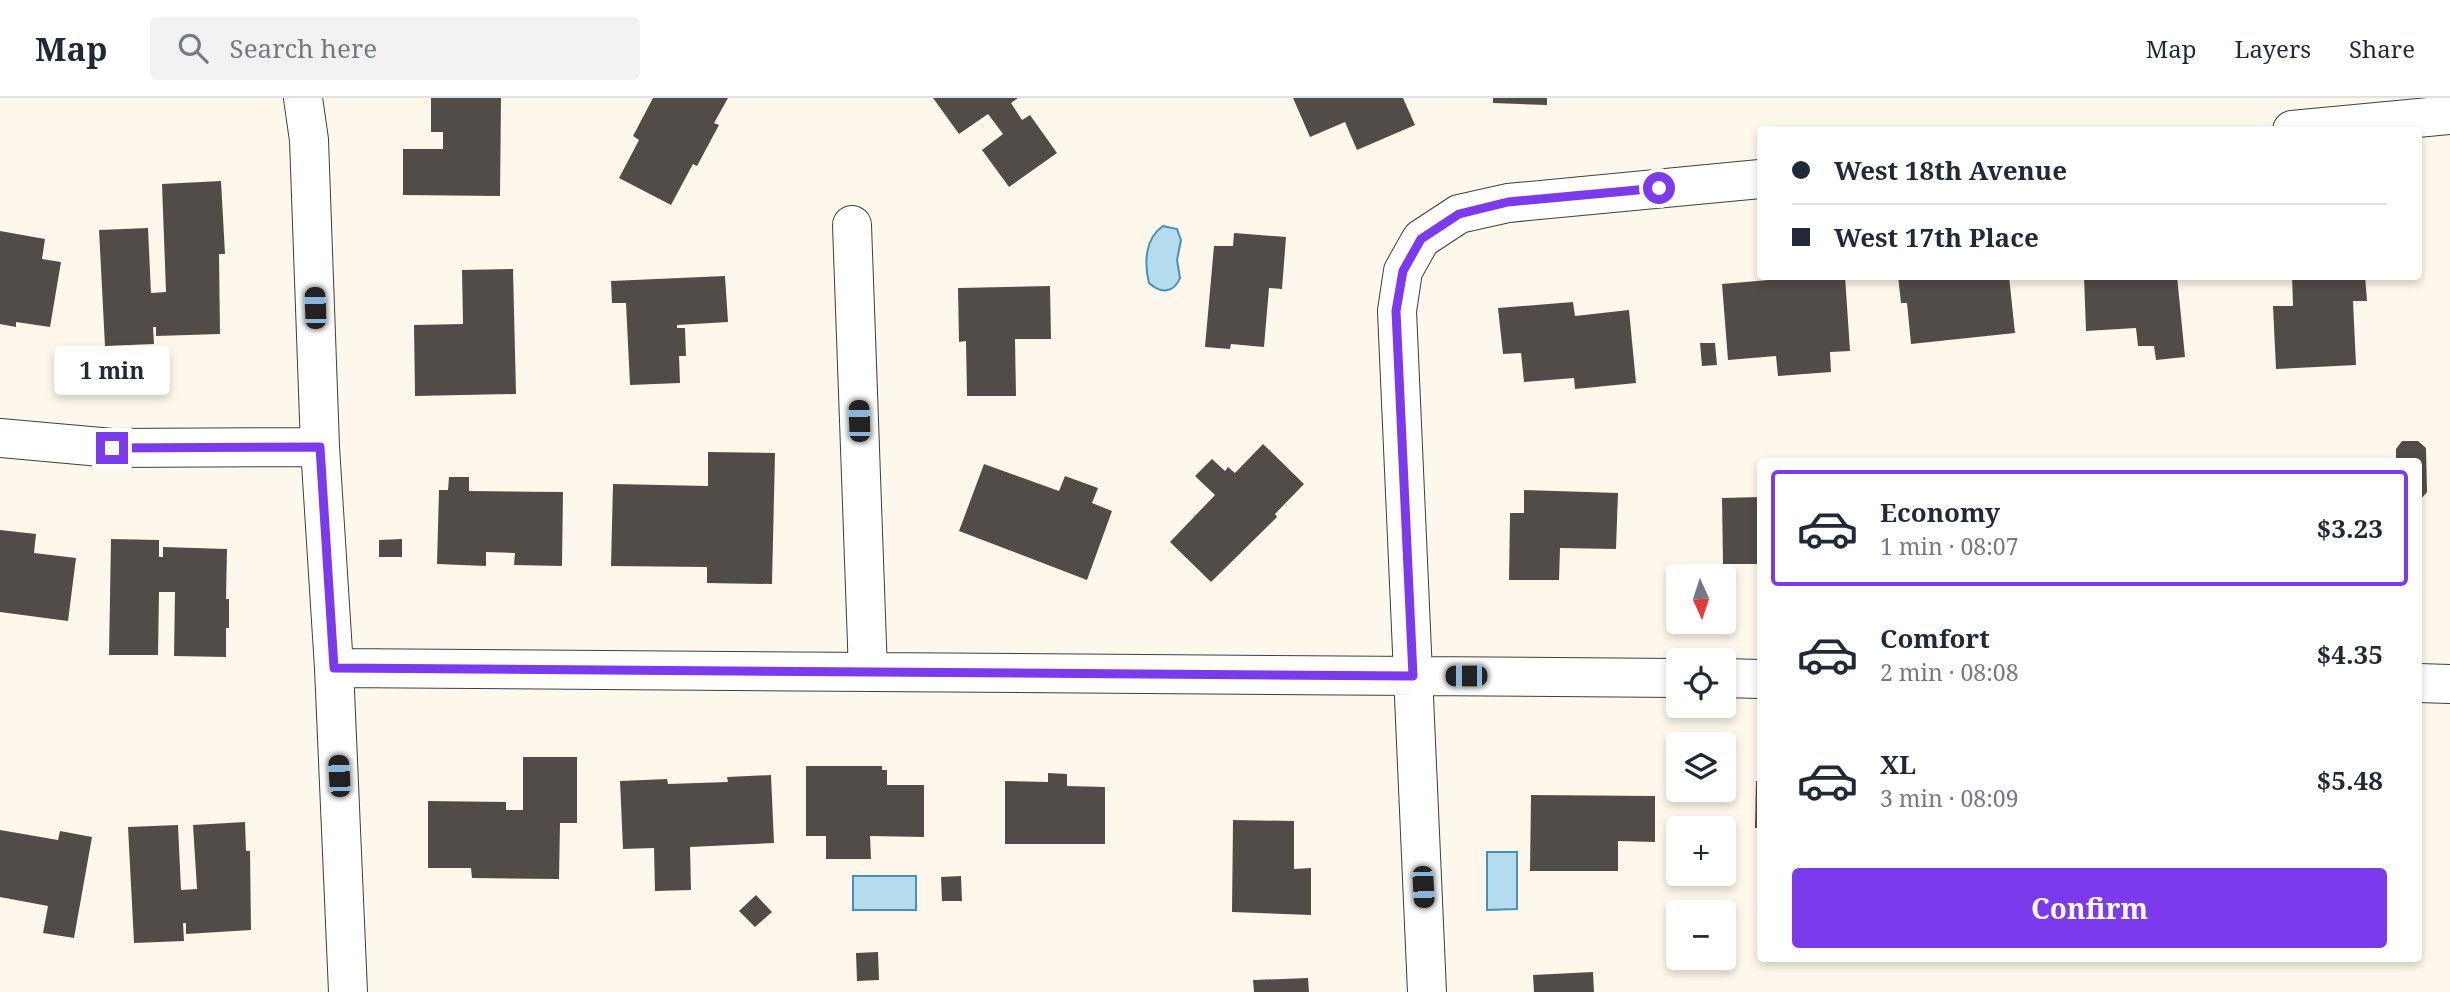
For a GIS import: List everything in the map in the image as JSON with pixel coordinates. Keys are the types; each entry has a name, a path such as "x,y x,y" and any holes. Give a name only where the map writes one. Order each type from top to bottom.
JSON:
{"street":[{"path":"303,98 309,140 320,447 334,668 348,992"},
{"path":"2334,126 2450,115"},
{"path":"1427,992 1396,311 1403,271 1421,239 1459,214 1508,202 1757,179"},
{"path":"852,225 868,672"},
{"path":"0,438 112,448 320,447"},
{"path":"334,668 1666,678"},
{"path":"1736,678 1757,679"},
{"path":"2422,683 2450,684"}],"water":[{"path":"1163,226 1177,229 1181,240 1177,260 1180,278 1174,287 1167,290 1158,289 1149,283 1147,267 1149,244"},
{"path":"1487,852 1517,852 1517,909 1487,910"},
{"path":"853,876 916,876 916,910 853,910"}],"building":[{"path":"431,98 501,98 500,196 403,195 403,149 443,149 443,132 431,132"},
{"path":"653,98 728,98 714,123 719,125 697,166 693,164 671,205 619,178 639,140 633,136"},
{"path":"933,98 1018,98 1011,103 1022,120 1030,115 1057,153 1009,187 982,150 1003,134 988,114 959,134"},
{"path":"1293,98 1403,98 1415,125 1357,150 1345,122 1310,137"},
{"path":"1493,98 1547,98 1547,105 1493,103"},
{"path":"221,181 225,254 219,254 220,334 156,336 156,327 153,327 154,344 105,346 99,230 148,228 151,293 166,292 162,184"},
{"path":"0,231 45,239 42,259 61,262 50,327 16,322 16,327 0,324"},
{"path":"1234,233 1286,237 1282,289 1269,288 1264,347 1231,344 1230,349 1205,347 1214,246 1233,246"},
{"path":"513,269 516,394 415,396 414,325 463,324 462,270"},
{"path":"725,276 728,322 677,325 677,328 685,328 686,356 679,356 680,383 630,385 626,303 612,303 611,281"},
{"path":"1768,280 1845,280 1850,351 1830,352 1831,372 1778,376 1776,356 1728,360 1722,284"},
{"path":"1898,280 2009,280 2015,333 1911,344 1907,303 1901,303"},
{"path":"2084,280 2177,280 2185,357 2156,360 2154,346 2138,346 2136,328 2086,331"},
{"path":"2292,280 2365,280 2367,301 2353,301 2356,365 2276,369 2273,306 2293,306"},
{"path":"1050,286 1051,339 1015,339 1016,396 967,396 966,341 959,342 958,288"},
{"path":"1573,302 1575,316 1629,310 1636,383 1575,389 1574,378 1524,382 1521,353 1503,354 1498,308"},
{"path":"1700,343 1715,343 1717,365 1702,366"},
{"path":"2402,441 2418,441 2426,448 2427,492 2422,498 2422,458 2396,458 2396,449"},
{"path":"1263,444 1304,484 1275,514 1277,517 1211,582 1170,542 1215,495 1195,476 1212,459 1225,471 1228,467 1235,473"},
{"path":"708,452 775,453 772,584 707,583 707,567 611,566 613,484 708,486"},
{"path":"984,464 1059,491 1065,476 1098,488 1092,503 1112,511 1087,580 959,531"},
{"path":"449,477 469,477 469,491 563,492 562,566 514,565 515,553 486,552 486,566 437,564 439,490 448,490"},
{"path":"1524,490 1618,493 1616,549 1560,548 1559,580 1509,580 1510,513 1524,513"},
{"path":"1757,497 1757,564 1723,564 1722,498"},
{"path":"0,530 36,534 34,553 76,558 68,621 0,612"},
{"path":"111,539 159,540 159,557 163,557 163,547 227,549 226,599 229,599 229,628 226,628 226,657 174,656 175,592 159,592 158,655 109,655"},
{"path":"402,539 402,557 379,557 379,540"},
{"path":"523,757 577,757 577,823 560,823 559,879 472,878 471,868 428,868 428,801 506,802 506,810 523,810"},
{"path":"806,766 882,766 882,770 887,770 887,785 924,785 924,837 870,836 871,859 826,859 826,836 806,836"},
{"path":"1048,773 1067,774 1067,786 1105,787 1105,844 1005,844 1005,781 1048,782"},
{"path":"771,775 774,843 690,847 691,890 655,891 654,848 623,849 620,781 667,779 668,784 728,782 727,777"},
{"path":"1756,781 1757,781 1757,828"},
{"path":"1531,795 1655,796 1655,842 1618,841 1618,871 1530,871"},
{"path":"1233,820 1294,821 1294,869 1311,868 1311,915 1232,912"},
{"path":"245,822 246,851 250,851 251,930 186,934 186,923 183,923 184,941 134,943 128,827 178,825 181,890 197,889 193,825"},
{"path":"0,830 58,840 60,831 92,837 74,938 43,933 48,906 0,897"},
{"path":"961,876 962,901 942,901 941,877"},
{"path":"756,895 772,912 755,927 739,911"},
{"path":"878,952 879,980 857,981 856,953"},
{"path":"1593,972 1594,992 1534,992 1533,975"},
{"path":"1308,978 1309,992 1254,992 1253,980"}],"route":[{"path":"112,448 320,447 334,668 1413,676 1396,311 1403,271 1421,239 1459,214 1508,202 1659,188"}]}
